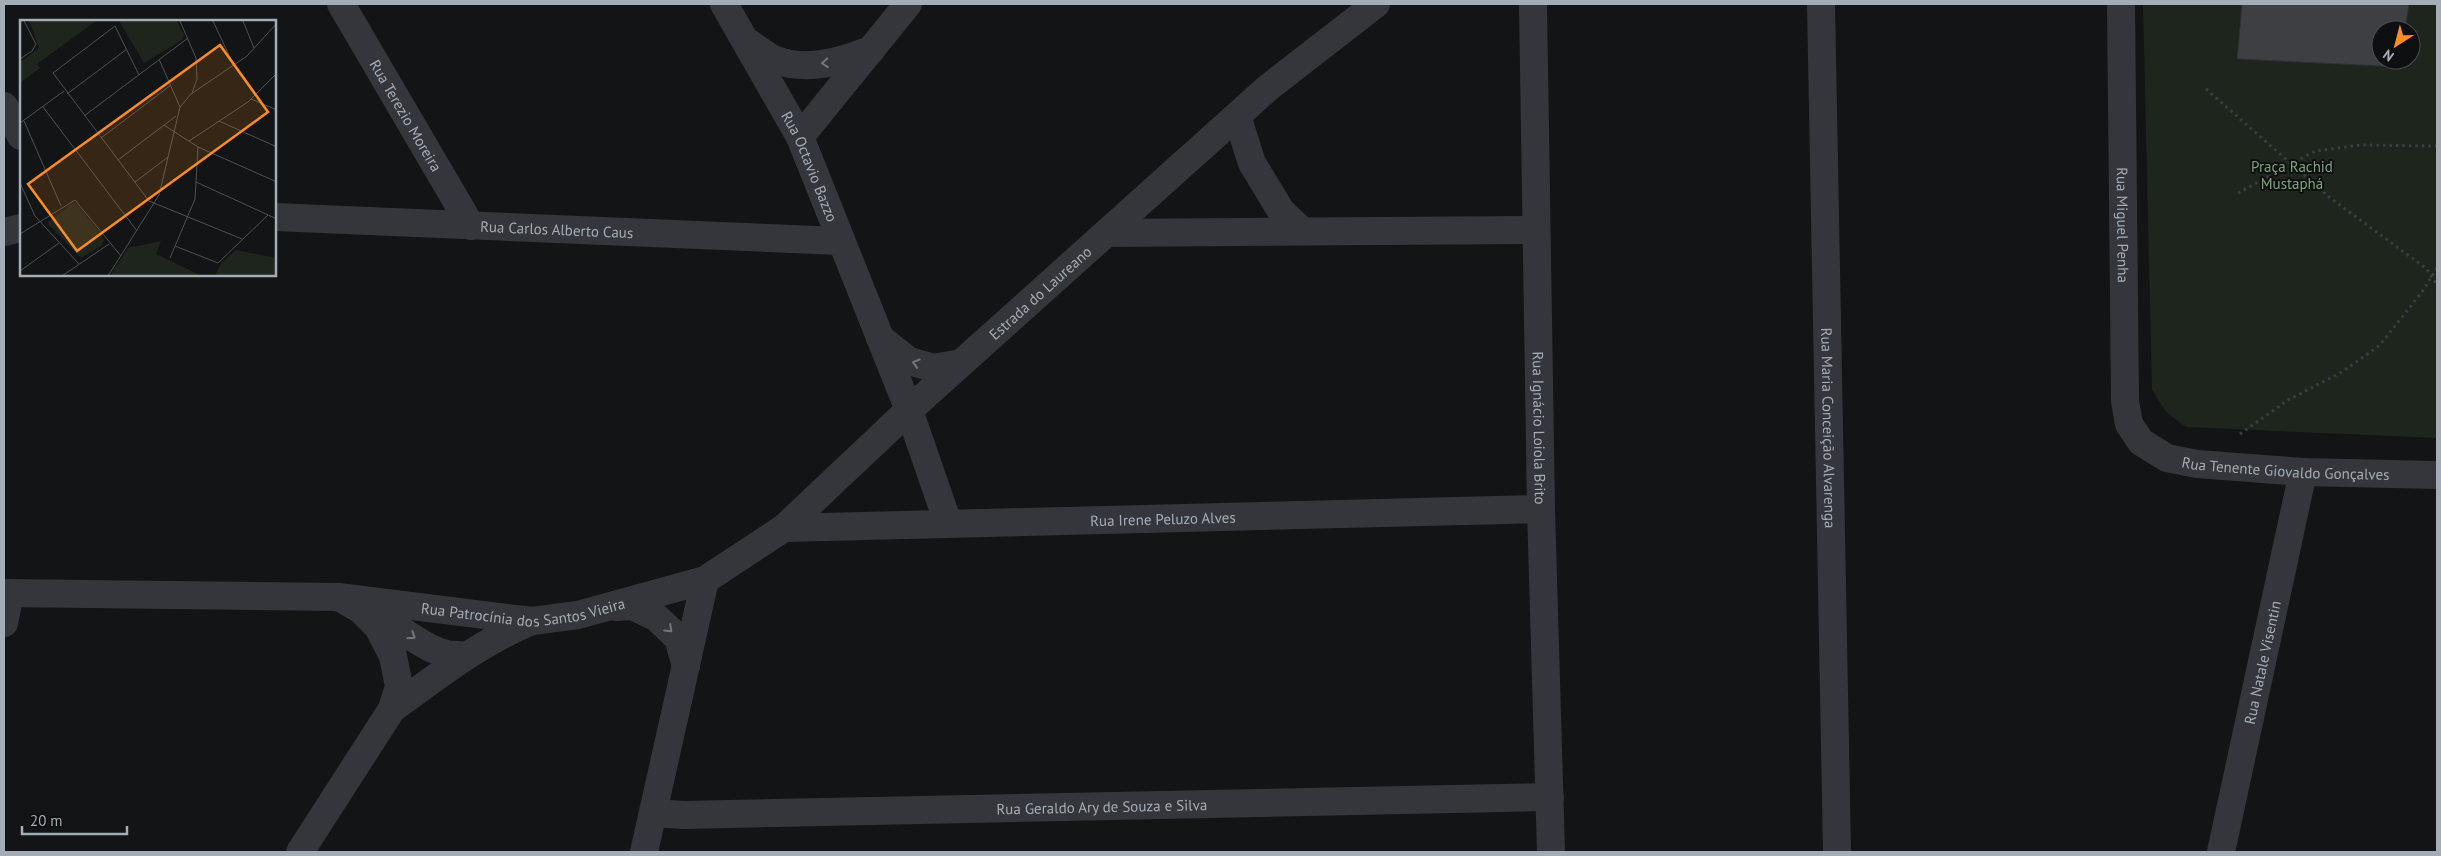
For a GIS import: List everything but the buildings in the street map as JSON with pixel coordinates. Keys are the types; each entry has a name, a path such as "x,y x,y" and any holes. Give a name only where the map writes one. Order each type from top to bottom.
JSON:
{"street":[{"name":"Rua Terezio Moreira","path":"341,4 471,226"},
{"name":"Rua Octavio Bazzo","path":"724,4 800,137 909,410 948,524"},
{"path":"800,137 908,4"},
{"name":"Estrada do Laureano","path":"705,580 784,528 909,410 1269,87 1376,4"},
{"name":"Rua Ignácio Loiola Brito","path":"1533,4 1541,509 1551,852"},
{"name":"Rua Maria Conceição Alvarenga","path":"1821,4 1837,852"},
{"name":"Rua Miguel Penha","path":"2121,4 2125,401 2128,424 2140,442"},
{"path":"745,40 774,59 795,66 838,62 871,50"},
{"path":"4,106 20,134"},
{"path":"1237,116 1252,163 1281,211 1302,231"},
{"name":"Rua Carlos Alberto Caus","path":"276,217 840,241"},
{"path":"4,232 20,228"},
{"path":"1107,233 1536,230"},
{"name":"Rua Octavio Bazzo","path":"879,337 909,361 934,368 961,363"},
{"name":"Rua Tenente Giovaldo Gonçalves","path":"2140,442 2167,458 2197,464 2303,472 2437,475"},
{"name":"Rua Natale Visentin","path":"2221,852 2303,472"},
{"name":"Rua Irene Peluzo Alves","path":"784,528 1541,509"},
{"path":"644,852 705,580"},
{"name":"Rua Patrocínia dos Santos Vieira","path":"7,593 339,597 532,621 578,615 609,608 705,580"},
{"path":"4,623 7,593"},
{"path":"300,852 392,709 399,686 393,656 378,627 361,610 339,597"},
{"name":"Rua Patrocínia dos Santos Vieira","path":"339,597 386,619 421,642 446,654 466,656"},
{"path":"609,608 632,606 657,618 678,638 686,666"},
{"path":"392,709 466,656 505,632 532,621"},
{"name":"Rua Geraldo Ary de Souza e Silva","path":"653,813 683,815 1550,797"}],"path":[{"path":"2206,88 2329,197 2427,269 2437,285"},
{"path":"2238,194 2315,151 2352,146 2437,146"},
{"path":"2197,464 2288,400 2342,372 2380,345 2437,268"}],"green space":[{"name":"Praça Rachid Mustaphá","path":"2143,4 2437,4 2437,438 2186,427 2166,412 2152,390"}]}
